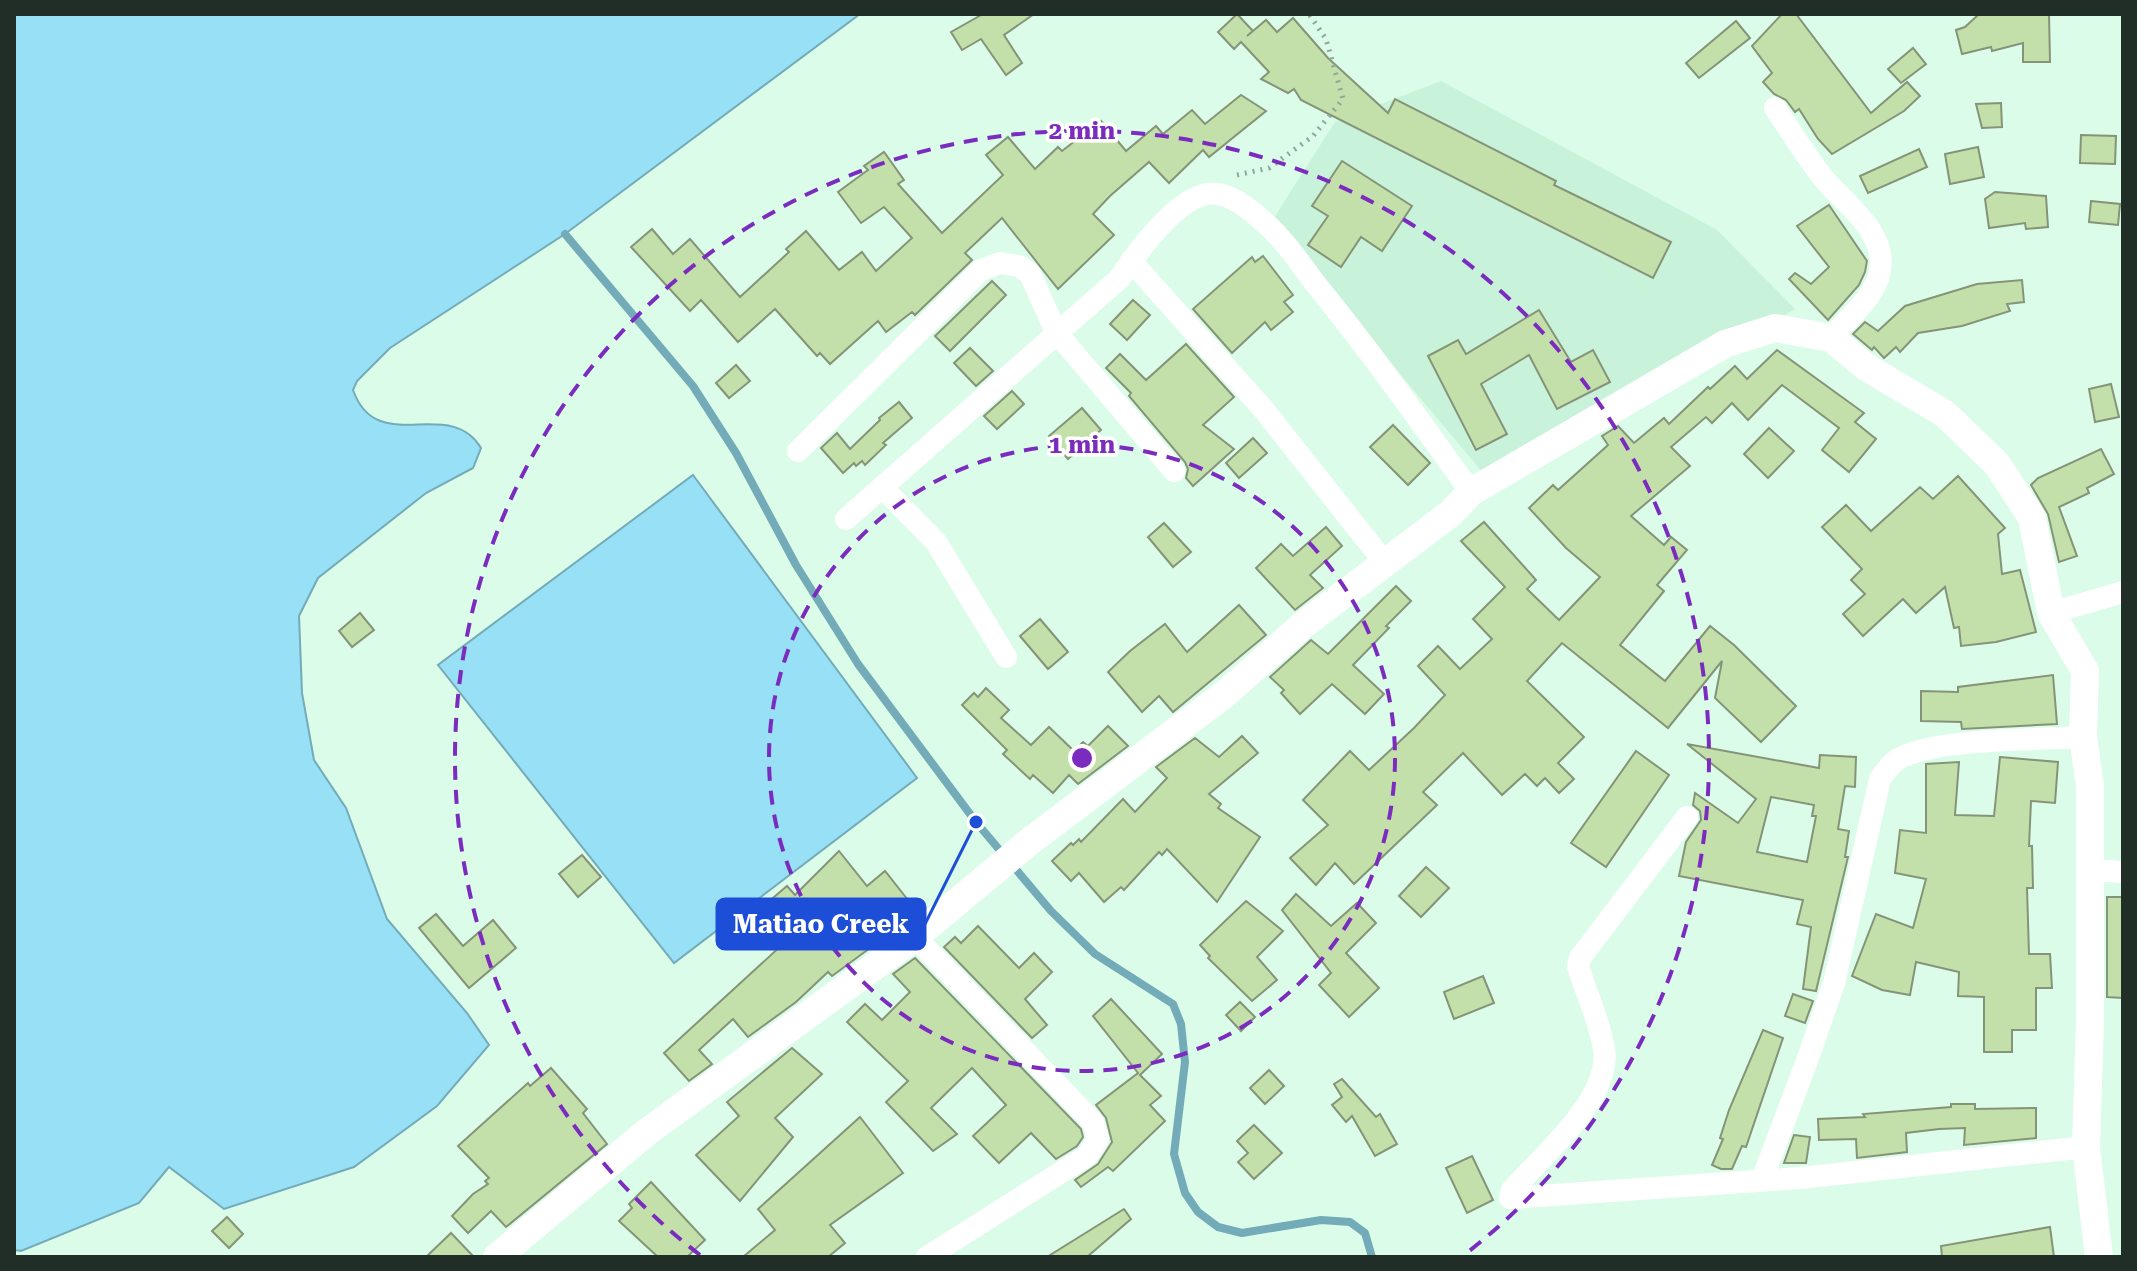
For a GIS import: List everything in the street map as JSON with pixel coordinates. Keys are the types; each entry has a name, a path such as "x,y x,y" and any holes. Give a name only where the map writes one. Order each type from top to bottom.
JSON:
{"street":[{"path":"1775,108 1824,179 1861,215 1880,252 1879,275 1866,299 1831,338"},
{"path":"846,519 1120,278 1167,220 1198,196 1217,193 1240,203 1265,223 1345,320 1471,492"},
{"path":"1131,261 1264,410 1385,563"},
{"path":"798,451 981,270 1000,263 1019,266 1030,274 1056,332 1174,471"},
{"path":"501,1256 647,1132 915,937 1029,842 1225,694 1303,625 1451,513 1471,492 1725,344 1775,328 1831,338 1866,367 1945,414 1997,464 2032,518 2051,613 2085,671 2083,737 2090,786 2090,1021 2086,1147 2099,1257"},
{"path":"882,487 936,542 1006,657"},
{"path":"2051,613 2123,592"},
{"path":"1762,1180 1834,983 1880,779 1887,768 1900,758 1924,750 1976,743 2083,737"},
{"path":"1687,817 1580,958 1578,966 1605,1050 1601,1080 1591,1102 1508,1197 1762,1180 2086,1147"},
{"path":"2089,870 2123,872"},
{"path":"915,937 1093,1122 1098,1139 1087,1156 927,1257"}],"path":[{"path":"1225,178 1269,168 1313,136 1343,99 1326,39 1309,14"}],"shaded area":[{"path":"1441,81 1717,230 1795,309 1489,480 1272,221 1335,122"}],"water":[{"path":"14,14 860,14 565,234 390,348 357,381 353,390 364,410 379,420 396,424 451,426 467,433 481,448 473,468 426,493 318,578 299,616 302,693 314,760 346,808 387,919 467,1013 489,1045 437,1106 354,1167 224,1209 169,1167 139,1203 21,1251 14,1250"},
{"path":"693,475 917,778 674,963 438,665"}],"building":[{"path":"983,14 1034,14 1004,35 1022,63 1006,75 981,39 962,50 951,32"},
{"path":"1237,14 1253,31 1266,20 1277,32 1293,18 1328,58 1388,113 1395,99 1556,181 1554,185 1671,242 1653,278 1301,100 1294,89 1288,93 1261,79 1269,72 1241,42 1234,49 1218,32"},
{"path":"1782,14 1796,14 1871,113 1907,82 1920,96 1904,111 1832,154 1818,139 1799,109 1795,112 1786,100 1774,94 1763,82 1772,73 1752,46"},
{"path":"1979,14 2049,14 2050,62 2023,62 2023,43 1962,54 1956,30 1965,27"},
{"path":"1736,21 1750,38 1699,78 1686,63"},
{"path":"1913,48 1926,64 1901,83 1888,69"},
{"path":"1241,95 1266,111 1209,157 1203,150 1169,183 1149,162 1093,214 1114,235 1058,289 1002,218 965,253 972,260 915,315 912,312 886,332 878,321 830,364 820,353 817,356 775,309 738,342 701,300 690,311 631,247 652,229 673,254 690,239 740,297 789,252 786,249 806,231 839,270 862,252 876,271 912,238 884,207 861,223 838,192 868,170 864,166 884,152 904,180 898,184 942,233 1003,175 986,155 1008,137 1035,169 1058,147 1062,151 1101,121 1126,151 1156,126 1163,134 1192,110 1205,124"},
{"path":"2001,103 2002,127 1982,128 1976,104"},
{"path":"2081,135 2116,136 2115,164 2080,163"},
{"path":"1978,147 1984,177 1950,184 1945,154"},
{"path":"1919,149 1927,167 1868,193 1860,176"},
{"path":"1342,161 1412,206 1382,251 1361,237 1341,267 1308,245 1328,216 1312,206"},
{"path":"1995,192 2046,196 2048,227 2026,229 2025,223 1989,228 1985,199"},
{"path":"2091,201 2120,204 2118,225 2089,222"},
{"path":"1829,205 1867,261 1859,285 1828,320 1789,279 1795,273 1811,284 1829,267 1797,226"},
{"path":"1263,256 1293,295 1284,302 1293,312 1271,330 1265,322 1232,353 1193,309 1252,257 1255,262"},
{"path":"2022,280 2024,302 2007,304 2010,311 1962,326 1918,333 1900,352 1896,347 1884,358 1874,347 1872,350 1853,334 1865,322 1878,331 1905,306 1977,284"},
{"path":"992,281 1006,295 950,351 935,336"},
{"path":"1133,300 1150,315 1127,340 1110,324"},
{"path":"1539,310 1571,362 1593,350 1610,382 1557,409 1529,355 1481,384 1507,434 1476,450 1428,356 1458,340 1466,354"},
{"path":"1186,344 1234,397 1203,425 1234,449 1193,486 1186,478 1188,469 1185,462 1129,396 1131,393 1106,368 1120,354 1146,380"},
{"path":"970,348 993,371 976,386 954,363"},
{"path":"1777,350 1864,413 1855,422 1876,439 1849,472 1822,450 1839,428 1782,385 1748,420 1732,403 1712,423 1706,417 1671,447 1690,466 1631,516 1664,545 1671,537 1687,550 1657,585 1664,591 1620,645 1665,681 1710,626 1734,645 1796,706 1761,742 1715,698 1722,661 1668,728 1562,643 1527,681 1584,737 1558,763 1574,779 1559,793 1545,778 1537,786 1525,774 1502,795 1463,753 1423,792 1437,805 1354,884 1335,863 1316,885 1290,858 1328,825 1303,800 1350,751 1369,770 1445,695 1418,666 1438,646 1460,669 1492,639 1473,619 1505,587 1461,541 1484,522 1536,580 1527,589 1559,620 1600,577 1566,548 1529,508 1553,485 1558,490 1608,445 1602,436 1618,426 1634,443 1664,418 1669,424 1735,366 1747,379"},
{"path":"736,365 750,381 729,398 716,383"},
{"path":"2111,384 2119,417 2095,422 2089,389"},
{"path":"1012,391 1024,404 997,429 984,416"},
{"path":"899,402 912,418 883,443 886,445 865,465 862,461 856,466 854,463 843,473 821,448 837,433 850,449"},
{"path":"1082,408 1101,430 1068,459 1049,436"},
{"path":"1393,425 1430,463 1408,485 1370,447"},
{"path":"1769,428 1794,451 1768,478 1744,454"},
{"path":"1253,438 1267,453 1239,478 1226,463"},
{"path":"2101,449 2114,474 2087,488 2089,493 2059,507 2077,556 2059,562 2048,514 2031,485 2038,478"},
{"path":"1958,476 2005,528 1998,534 2002,574 2020,570 2036,632 1996,642 1961,646 1959,627 1954,628 1945,587 1916,613 1903,599 1863,636 1843,614 1865,594 1851,580 1862,569 1822,527 1846,505 1871,531 1920,487 1933,499"},
{"path":"1164,523 1191,552 1173,567 1148,537"},
{"path":"1326,527 1342,546 1310,575 1323,588 1295,610 1256,568 1281,544 1293,556"},
{"path":"1396,586 1411,601 1353,665 1384,694 1365,714 1332,684 1300,714 1281,693 1284,690 1270,677 1311,640 1328,654"},
{"path":"1239,605 1266,635 1173,712 1159,696 1142,712 1108,672 1165,624 1187,652"},
{"path":"360,613 374,630 352,647 339,631"},
{"path":"1040,619 1068,652 1048,669 1020,636"},
{"path":"2053,675 2057,724 1962,729 1961,722 1921,721 1921,691 1958,692 1958,687"},
{"path":"986,688 1009,710 1001,718 1031,745 1049,727 1074,751 1083,742 1088,746 1108,726 1128,746 1078,784 1069,775 1053,793 1033,775 1030,779 1003,754 1007,750 962,705 974,693 978,697"},
{"path":"1242,736 1258,753 1209,794 1221,804 1218,808 1260,837 1217,902 1167,849 1162,855 1159,852 1124,890 1121,887 1104,902 1079,873 1071,881 1052,861 1071,843 1073,845 1079,839 1081,842 1123,799 1135,812 1167,778 1156,767 1195,738 1219,757"},
{"path":"1687,744 1819,768 1820,755 1856,757 1855,787 1845,786 1838,829 1849,831 1845,857 1848,857 1816,991 1803,989 1811,927 1797,924 1803,900 1679,876 1686,842 1701,820 1700,811 1693,805 1695,793 1738,823 1756,799","holes":["1771,797 1814,805 1812,816 1816,816 1807,862 1757,852"]},
{"path":"1636,751 1669,775 1606,867 1571,843"},
{"path":"2000,757 2058,762 2055,803 2031,801 2029,846 2032,846 2033,888 2027,888 2029,954 2050,954 2052,988 2036,988 2036,1030 2012,1030 2012,1052 1984,1052 1984,997 1958,996 1959,972 1916,962 1910,995 1882,990 1852,976 1876,914 1913,928 1926,879 1895,873 1900,830 1926,833 1926,764 1959,762 1955,815 1994,816"},
{"path":"839,851 867,886 885,871 908,900 900,907 911,918 832,976 828,972 796,1002 748,1037 733,1019 699,1050 712,1064 689,1081 664,1053 783,944 754,914 787,886 795,895"},
{"path":"582,855 601,877 578,897 559,874"},
{"path":"1426,867 1449,888 1421,917 1399,896"},
{"path":"1296,894 1331,926 1357,903 1376,923 1346,953 1379,988 1349,1017 1319,985 1331,973 1282,910"},
{"path":"2107,897 2123,897 2123,998 2107,997"},
{"path":"1246,901 1283,931 1257,957 1277,980 1252,1001 1208,958 1210,956 1200,945"},
{"path":"436,914 463,946 493,920 516,948 469,988 419,928"},
{"path":"978,926 1019,968 1034,953 1052,972 1025,999 1047,1025 1032,1038 944,947 955,937 961,943"},
{"path":"915,958 1081,1129 1083,1137 1077,1146 1056,1159 1031,1133 999,1163 973,1136 1006,1105 972,1068 931,1108 957,1134 933,1151 886,1102 908,1081 847,1022 865,1004 882,1020 910,992 893,974"},
{"path":"1483,976 1494,1003 1454,1019 1444,992"},
{"path":"1793,994 1813,1001 1805,1023 1785,1016"},
{"path":"1111,999 1162,1054 1140,1075 1161,1096 1150,1105 1165,1121 1113,1171 1108,1167 1081,1187 1075,1180 1098,1164 1112,1142 1106,1118 1096,1105 1138,1073 1093,1016"},
{"path":"1240,1002 1255,1017 1241,1031 1226,1015"},
{"path":"1763,1030 1783,1038 1746,1147 1742,1146 1732,1169 1721,1169 1712,1165 1723,1139 1720,1138"},
{"path":"792,1048 822,1074 775,1118 793,1137 740,1201 696,1155 739,1116 727,1102"},
{"path":"551,1068 587,1109 583,1113 607,1144 506,1227 491,1211 468,1233 452,1216 473,1194 488,1184 485,1181 489,1178 458,1146 528,1083 530,1086"},
{"path":"1269,1070 1284,1086 1265,1104 1250,1088"},
{"path":"1342,1079 1376,1117 1380,1114 1397,1144 1375,1156 1352,1116 1346,1122 1332,1105 1342,1097 1334,1084"},
{"path":"1951,1104 1975,1104 1975,1109 2036,1108 2036,1138 1964,1145 1965,1128 1939,1129 1906,1133 1907,1152 1857,1158 1856,1139 1819,1140 1818,1119 1865,1117 1863,1114 1951,1107"},
{"path":"860,1117 903,1173 830,1225 845,1243 828,1257 743,1257 775,1230 758,1209"},
{"path":"1254,1125 1282,1153 1254,1179 1238,1162 1248,1153 1237,1141"},
{"path":"1794,1135 1810,1137 1806,1163 1784,1163"},
{"path":"1472,1156 1493,1200 1467,1213 1446,1168"},
{"path":"651,1182 705,1240 687,1257 658,1257 619,1221 632,1208 629,1204"},
{"path":"1124,1209 1131,1219 1087,1257 1047,1257"},
{"path":"227,1217 243,1234 229,1248 212,1231"},
{"path":"2050,1227 2054,1257 1942,1257 1941,1246"},
{"path":"451,1233 474,1257 426,1257"}],"waterway":[{"path":"565,234 693,386 736,453 796,565 858,664 976,822 1051,911 1095,954 1173,1004 1181,1024 1185,1062 1174,1154 1185,1193 1198,1212 1218,1227 1242,1233 1321,1220 1350,1222 1365,1233 1372,1257"}],"place":[{"name":"Matiao Creek","path":"976,822"}]}
